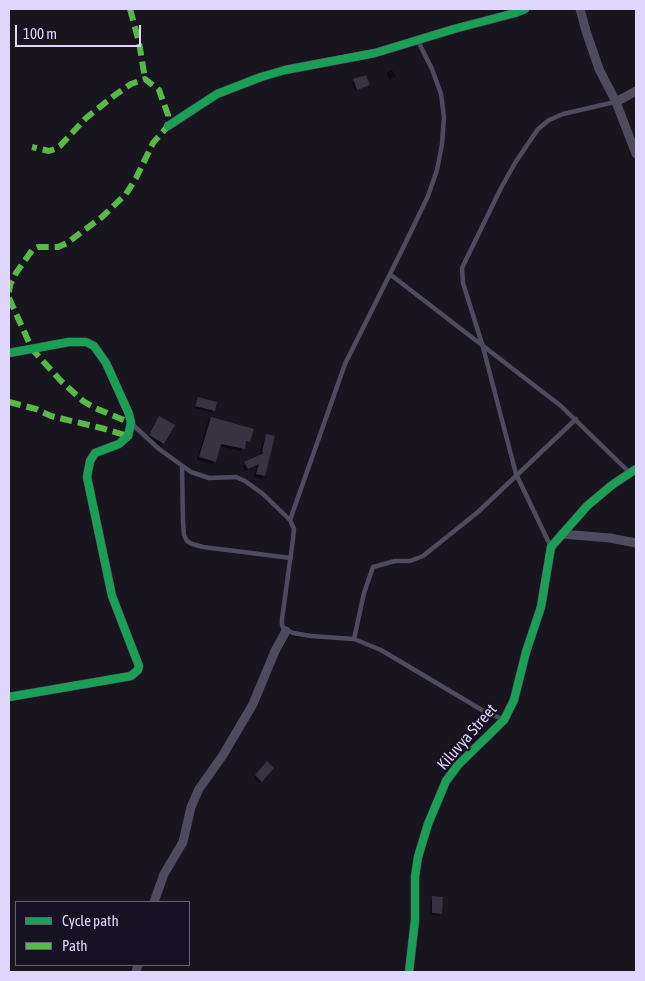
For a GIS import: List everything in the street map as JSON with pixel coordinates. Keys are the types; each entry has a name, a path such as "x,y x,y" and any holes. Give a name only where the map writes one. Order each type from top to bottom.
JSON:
{"street":[{"path":"168,126 217,94 261,77 284,70 375,53 417,39 525,9"},
{"path":"580,9 600,70 616,102 636,154"},
{"path":"616,102 636,91"},
{"path":"9,353 69,342 86,342 94,346 106,363 131,423 128,436 119,444 96,453 90,461 87,477 112,596 140,666 131,676 9,697"},
{"path":"550,547 588,506 612,485 633,471"},
{"path":"562,534 610,538 636,543"},
{"name":"Kiluvya Street","path":"409,972 415,920 415,877 418,857 428,824 446,781 458,765 504,720 514,700 526,652 536,627 541,607 550,547"},
{"path":"154,901 164,874 183,842 190,807 223,756 253,704 275,651 286,631"}],"lane":[{"path":"290,520 346,364 391,275 428,196 437,170 442,144 444,117 441,94 432,69 417,39"},
{"path":"550,547 516,474 483,347 465,292 462,268 501,188 538,128 562,114 616,102"},
{"path":"391,275 547,395 633,471"},
{"path":"354,639 372,567 395,561 410,561 423,556 478,512 576,419"},
{"path":"131,423 159,449 182,466 200,476 236,477 245,481 263,494 290,520 294,529 282,619 282,625 286,631 311,636 354,639 381,650 487,714 504,720"},
{"path":"182,466 183,522 184,535 187,541 203,547 291,558"}],"building":[{"path":"366,75 370,85 357,90 353,79"},
{"path":"198,397 217,402 215,411 195,406"},
{"path":"159,416 175,425 164,444 149,435"},
{"path":"211,417 254,429 250,442 246,441 245,449 221,444 216,462 199,457"},
{"path":"266,434 275,436 265,476 256,474 259,464 248,469 244,462 264,453 262,452"},
{"path":"267,761 274,768 262,782 255,775"},
{"path":"432,896 443,897 442,914 432,913"}],"marked path":[{"path":"130,9 139,42 145,79"},
{"path":"9,292 16,273 33,249 38,247 58,247 67,243 102,217 126,194 153,143 168,126 168,115 159,90 145,79 131,84 115,95 86,118 60,146 49,151 32,147"},
{"path":"9,298 32,349 61,381 83,401 131,423"},
{"path":"9,402 36,409 51,416 128,436"}],"cycle path":[{"path":"168,126 217,94 261,77 285,70 375,53 525,9"},
{"path":"9,353 69,342 86,342 94,346 106,363 129,414 131,423 128,436 119,444 95,453 90,461 87,477 112,596 139,666 138,670 131,676 9,697"},
{"path":"409,972 415,920 415,877 418,857 428,824 446,781 458,765 504,720 514,700 526,652 541,607 551,547 587,506 612,485 636,469"}]}
